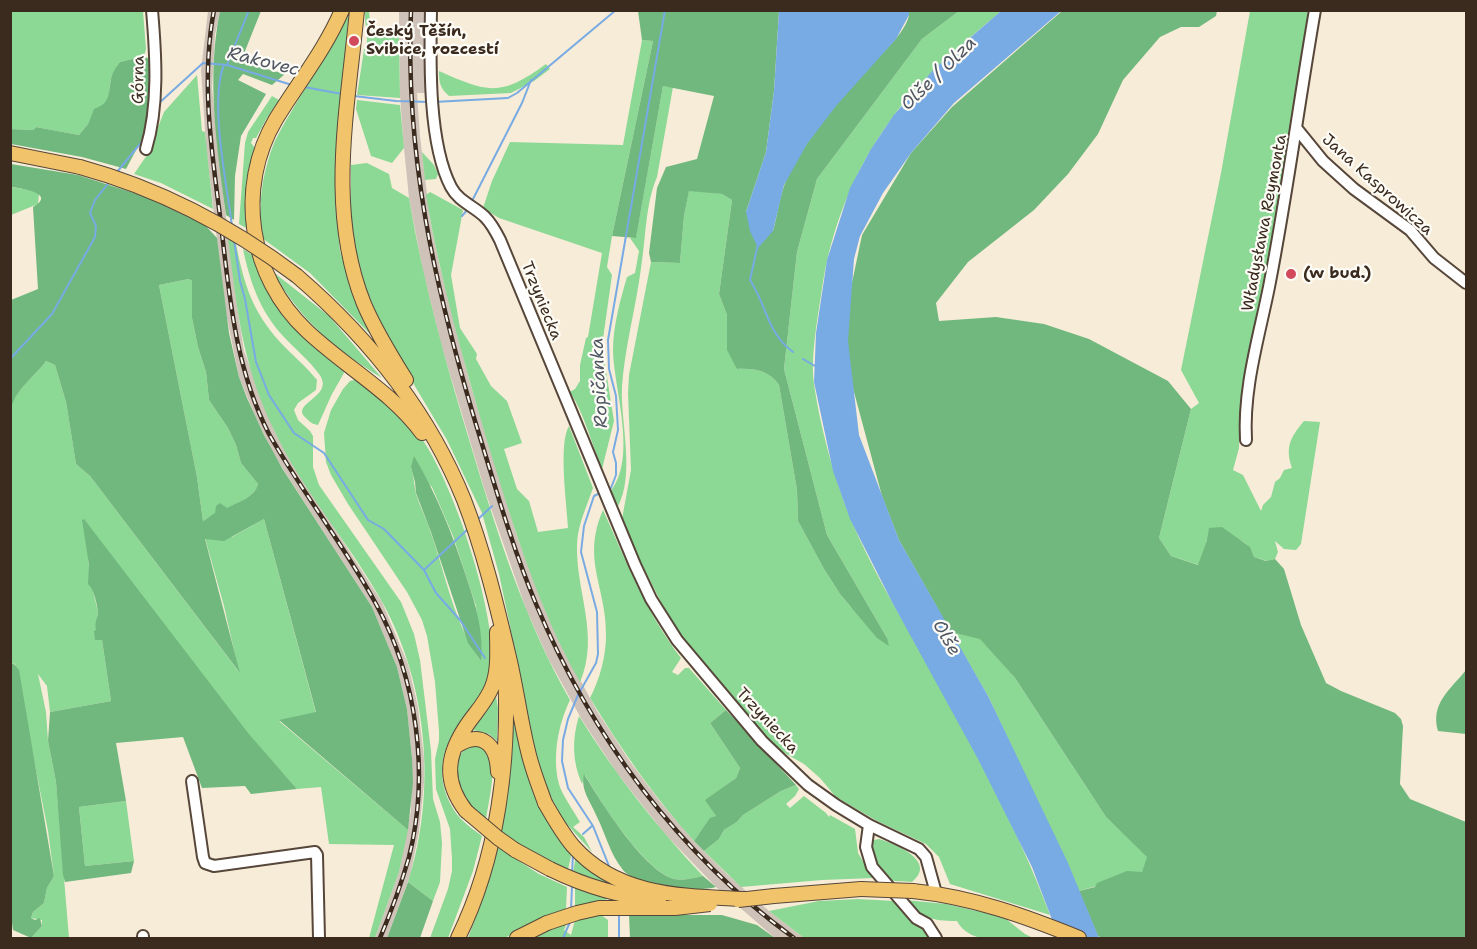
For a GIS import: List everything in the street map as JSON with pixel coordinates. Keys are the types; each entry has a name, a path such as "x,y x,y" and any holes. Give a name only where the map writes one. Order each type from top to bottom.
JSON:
{"main road":[{"path":"342,10 331,34 276,120 264,144 252,196 253,224 264,270 284,305 302,327 401,407 428,441 442,454"},
{"path":"357,10 344,142 342,194 345,229 355,277 365,305 438,435 442,454"},
{"path":"10,153 80,167 150,189 194,210 256,246 297,276 343,318 393,375 418,411 442,454 471,520 508,653 528,753 545,803 573,846 594,865 614,878 634,886 671,895 745,899"},
{"path":"496,609 497,666 492,688 467,724 455,747 450,763 450,778 455,795 466,811 515,850 587,885 633,897 690,902 745,899"},
{"path":"458,939 477,890 494,826 506,753 504,654 496,609"},
{"path":"455,747 466,741 477,740 492,747 498,763 499,797"},
{"path":"517,939 547,923 599,908 675,908 774,896 861,889 936,893 976,901 1031,919 1079,939"}],"street":[{"name":"Górna","path":"146,149 153,118 155,44 152,10"},
{"name":"Trzyniecka","path":"431,10 433,108 444,167 451,187 486,218 500,240 651,599 689,658 762,741 808,785 836,805 869,825 919,849 926,857 936,893"},
{"name":"Władysława Reymonta","path":"1246,440 1245,423 1251,373 1297,129 1315,10"},
{"name":"Jana Kasprowicza","path":"1297,129 1305,141 1354,189 1401,223 1434,258 1467,283"},
{"path":"192,781 205,863 214,866 315,852 317,855 319,939"},
{"path":"869,825 866,847 872,867 916,918 927,924 936,939"}],"shaded area":[{"path":"208,11 220,11 215,35 212,88 244,351 274,430 382,602 408,664 418,707 424,758 419,832 410,876 387,938 375,938 399,872 411,810 412,758 407,709 397,667 372,607 274,455 239,377 225,308 206,146 201,70"},
{"path":"399,11 427,11 427,93 417,93 430,219 470,383 517,536 542,602 564,650 597,711 631,763 662,804 728,875 804,938 775,938 716,887 665,834 617,773 582,720 548,658 526,609 485,491 441,344 423,271 409,198 403,138"}],"green space":[{"path":"10,11 143,11 146,49 144,56 120,62 113,72 107,101 94,110 88,124 79,135 36,127 33,130 11,129"},
{"path":"220,11 261,11 245,51 255,66 285,74 272,85 243,74 238,80 266,94 241,136 235,176 234,220 226,215 214,113 214,62"},
{"path":"349,11 335,199 340,251 357,304 371,335 310,273 262,238 261,228 262,190 265,171 273,147 286,120"},
{"path":"638,11 779,11 774,91 766,152 746,212 773,231 784,186 799,155 834,107 900,33 909,11 959,11 922,39 817,179 797,252 784,369 827,535 887,638 889,646 877,638 840,594 798,521 797,490 779,385 766,373 737,369 727,350 727,315 719,294 732,200 722,194 689,191 684,216 680,263 651,262 649,253 657,188 666,167 697,159 714,96 663,86 636,238 612,236 653,41 642,40"},
{"path":"959,11 1001,11 916,88 892,118 867,156 848,196 827,260 813,360 814,384 833,469 844,502 866,553 992,784 1023,849 1050,915 950,884 939,857 926,844 877,821 836,797 804,764 783,752 766,738 725,691 679,632 637,555 622,519 631,470 629,375 651,262 680,263 689,190 722,194 732,200 719,294 727,315 737,369 766,373 779,385 797,490 798,521 840,594 850,606 887,638 827,535 784,369 797,252 817,179 922,39"},
{"path":"1062,11 1217,11 1216,16 1199,27 1181,27 1160,37 1123,80 1098,134 1068,174 1034,210 968,262 936,303 939,321 996,317 1044,324 1089,339 1168,381 1191,409 1159,538 1171,556 1198,565 1209,528 1222,527 1250,547 1254,557 1266,561 1275,559 1284,569 1301,625 1326,683 1395,713 1401,719 1403,726 1400,784 1410,799 1466,822 1466,938 1102,938 1098,936 1079,891 1095,887 1097,883 1127,871 1142,872 1147,857 1106,817 1015,678 980,639 951,632 899,540 882,496 840,340 862,235 911,153 952,107"},
{"path":"1250,11 1311,11 1240,413 1239,448 1233,470 1243,475 1261,511 1263,505 1271,497 1275,482 1284,470 1292,468 1289,448 1295,433 1304,421 1320,422 1301,544 1296,550 1284,549 1275,541 1278,552 1275,559 1267,561 1254,557 1246,544 1241,541 1235,539 1207,540 1199,565 1171,556 1159,538 1191,409 1199,403 1181,370 1221,173"},
{"path":"365,12 369,12 371,29 376,32 399,31 400,98 357,95 367,42"},
{"path":"642,40 653,41 607,267 612,275 602,346 614,421 602,469 584,419 570,392 580,381 580,365 588,337 602,253 499,218 483,208 492,181 510,142 623,145"},
{"path":"144,56 151,60 151,109 143,137 126,169 82,157 11,144 11,129 33,130 36,127 79,135 88,124 94,109 106,101 112,75 120,62"},
{"path":"546,64 550,69 534,81 511,93 449,96 440,82 439,71 470,84 494,88 505,87"},
{"path":"197,75 213,209 161,183 134,174 147,155 164,112"},
{"path":"663,86 673,87 657,177 648,210 639,283 623,371 626,480 617,508 610,492 618,478 624,443 614,367 614,332 627,277 635,273 639,251 630,238 636,237"},
{"path":"272,96 279,100 251,143 255,148 248,192 248,229 239,224 245,143 248,132"},
{"path":"357,100 400,105 404,148 392,163 371,156 356,109"},
{"path":"422,152 434,165 438,174 436,179 425,180"},
{"path":"367,163 389,174 392,188 409,198 436,323 491,511 526,608 570,700 557,741 557,774 562,792 580,822 573,827 584,837 592,852 564,821 538,773 499,574 482,513 447,440 388,341 365,286 355,246 351,213 351,165"},
{"path":"11,164 78,175 143,196 204,224 217,238 229,333 239,377 247,398 282,468 372,607 397,667 407,709 412,758 413,783 408,830 279,720 316,712 264,519 224,541 205,539 240,673 90,476 76,464 66,402 55,365 46,361 20,390 11,410 11,300 38,289 33,207 40,202 41,198 34,192 11,187","holes":["189,279 192,281 192,318 206,372 209,400 228,428 241,463 258,484 250,496 227,508 220,503 216,506 215,513 203,521 197,477 159,285"]},
{"path":"11,187 35,191 39,194 38,204 11,215"},
{"path":"430,192 463,210 451,275 460,328 477,354 476,359 491,386 507,401 522,443 504,449 517,489 529,501 538,532 568,528 564,446 569,426 593,488 577,539 580,580 588,631 586,665 580,682 539,596 488,444 445,290 426,195"},
{"path":"228,239 236,244 246,284 262,319 270,331 317,380 316,390 298,403 294,410 298,420 313,436 313,467 319,485 401,602 414,634 420,660 431,751 433,799 440,822 442,843 440,882 433,901 408,882 423,812 425,775 418,702 409,666 397,632 381,600 297,472 273,428 254,381 242,335"},
{"path":"243,249 254,256 266,288 295,329 343,370 344,373 318,425 310,422 302,413 303,408 318,394 323,382 315,369 283,336 268,316 253,284"},
{"path":"272,271 329,316 382,378 348,356 320,332 295,305"},
{"path":"189,279 192,281 192,318 206,372 209,400 228,428 241,463 258,484 255,490 243,500 203,521 197,477 159,285"},
{"path":"46,361 55,365 66,402 76,464 90,476 239,672 205,538 232,537 264,519 316,713 279,721 408,830 399,872 375,938 369,938 394,845 329,844 321,787 297,789 88,555 90,578 98,612 95,640 102,640 111,701 50,712 47,686 38,674 56,782 69,938 31,938 42,926 42,920 31,918 33,912 44,903 47,888 54,876 48,831 15,664 11,663 10,410 20,390"},
{"path":"359,379 416,431 429,451 444,479 471,550 489,623 492,654 490,677 480,699 449,741 442,764 444,787 453,809 463,821 482,836 473,871 448,938 430,938 448,889 452,859 450,829 436,789 435,759 439,731 435,682 427,636 422,620 407,592 348,504 326,462 324,433 331,410 350,381","holes":["411,467 432,487 453,536 476,606 481,661 457,616 416,494"]},
{"path":"414,456 444,516 470,589 480,630 481,661 468,643 416,493 411,467"},
{"path":"603,510 647,605 681,658 672,672 678,675 685,668 689,668 726,710 710,723 740,768 736,778 706,800 716,816 710,819 694,841 639,772 590,698 602,667 606,643 605,618 594,544"},
{"path":"84,519 248,733 297,789 251,794 245,786 202,788 183,737 116,743 126,801 79,807 85,866 134,861 131,873 65,882 56,782 48,741 50,712 111,701 102,640 95,640 94,631 98,612 94,593 88,584 89,565 82,520"},
{"path":"951,632 980,638 1015,678 1106,817 1148,857 1142,873 1079,891 988,696"},
{"path":"10,663 19,670 54,876 47,888 44,903 33,912 31,918 35,920 40,918 42,926 31,938 13,930 11,916"},
{"path":"1466,670 1466,734 1438,731 1436,721 1439,704"},
{"path":"496,696 497,741 489,734 473,730"},
{"path":"513,705 530,784 546,819 572,851 568,870 545,860 501,832 509,785"},
{"path":"726,710 796,785 781,791 743,815 724,830 719,839 704,851 694,841 710,818 716,816 705,800 736,778 740,768 710,723"},
{"path":"579,716 637,799 703,876 679,880 660,871 635,848 585,775 582,784 576,767 574,750"},
{"path":"470,746 484,748 491,759 492,776 486,820 468,803 457,779 457,763 460,756"},
{"path":"584,774 623,832 647,861 671,878 679,880 703,876 716,887 695,889 667,887 630,876 623,870 611,851 587,796 583,780"},
{"path":"796,785 799,789 786,804 790,808 804,796 829,817 830,815 855,829 858,853 873,878 741,887 704,851 719,839 724,830 743,815 781,791"},
{"path":"126,801 134,861 85,866 79,807"},
{"path":"879,839 903,849 917,860 920,867 919,874 912,882 890,880 880,873 871,844 874,840"},
{"path":"497,847 539,874 567,887 566,909 534,921 505,938 468,938 486,890"},
{"path":"576,855 605,878 606,884 573,873"},
{"path":"408,882 433,901 420,938 387,938"},
{"path":"575,888 606,898 606,901 575,906"},
{"path":"858,899 894,901 912,922 924,929 932,938 804,938 769,911 819,901"},
{"path":"905,900 946,904 994,915 1006,919 1033,938 981,938 971,935 957,921 928,917"},
{"path":"601,915 608,920 608,938 529,938 567,923 564,930 571,935 575,920"},
{"path":"629,915 722,915 757,925 775,938 630,938"}],"water":[{"path":"909,10 909,15 896,39 836,106 807,144 784,185 773,231 758,248 750,231 746,212 766,152 774,91 779,11"},
{"path":"1001,11 1061,11 954,103 911,153 883,193 860,236 854,259 848,341 859,435 899,540 988,696 1068,863 1099,938 1059,938 1032,867 978,759 892,602 850,519 833,471 814,382 816,333 827,260 850,188 871,149 893,116 934,69"}],"waterway":[{"path":"227,65 249,10"},
{"name":"Rakovec","path":"434,102 508,98 517,93 616,10"},
{"name":"Ropičanka","path":"608,489 611,488 616,475 613,452 618,430 616,396 609,369 608,340 665,10"},
{"name":"Rakovec","path":"158,104 203,63 227,65 292,85"},
{"path":"224,65 218,99 220,144 232,226"},
{"path":"472,201 522,103 531,80"},
{"name":"Rakovec","path":"304,87 342,94"},
{"name":"Rakovec","path":"354,96 429,102"},
{"name":"Rakovec","path":"117,172 144,139"},
{"name":"Rakovec","path":"10,359 52,314 95,237 96,226 90,213 95,200 110,181"},
{"path":"462,216 468,209"},
{"path":"234,240 256,362 269,395 294,433 324,453 368,520 384,529 424,570 436,593 460,620 485,658"},
{"path":"758,244 750,280 772,328 784,345 793,352"},
{"path":"803,359 815,366"},
{"name":"Ropičanka","path":"600,493 594,496 584,526 581,552 597,612 598,654 596,663 568,719 563,740 562,761 568,788 593,826 611,871"},
{"path":"476,521 492,506"},
{"path":"424,570 468,529"},
{"path":"583,834 592,826"},
{"path":"572,874 573,853"},
{"path":"571,910 572,886"},
{"name":"Ropičanka","path":"619,914 619,938"},
{"path":"563,938 570,922"}],"railway":[{"path":"214,10 208,62 209,113 230,300 240,355 257,408 269,434 350,561 376,604 390,633 410,695 416,727 419,760 415,825 406,867 380,938"},
{"path":"411,10 410,64 413,116 425,218 435,269 475,421 511,536 536,604 583,700 642,789 712,869 794,938"}],"place":[{"name":"Český Těšín, Svibice, rozcestí","path":"354,41"},
{"name":"(w bud.)","path":"1291,274"}],"water label":[{"name":"Olše / Olza","path":"939,74"},
{"name":"Olše","path":"946,638"}]}
